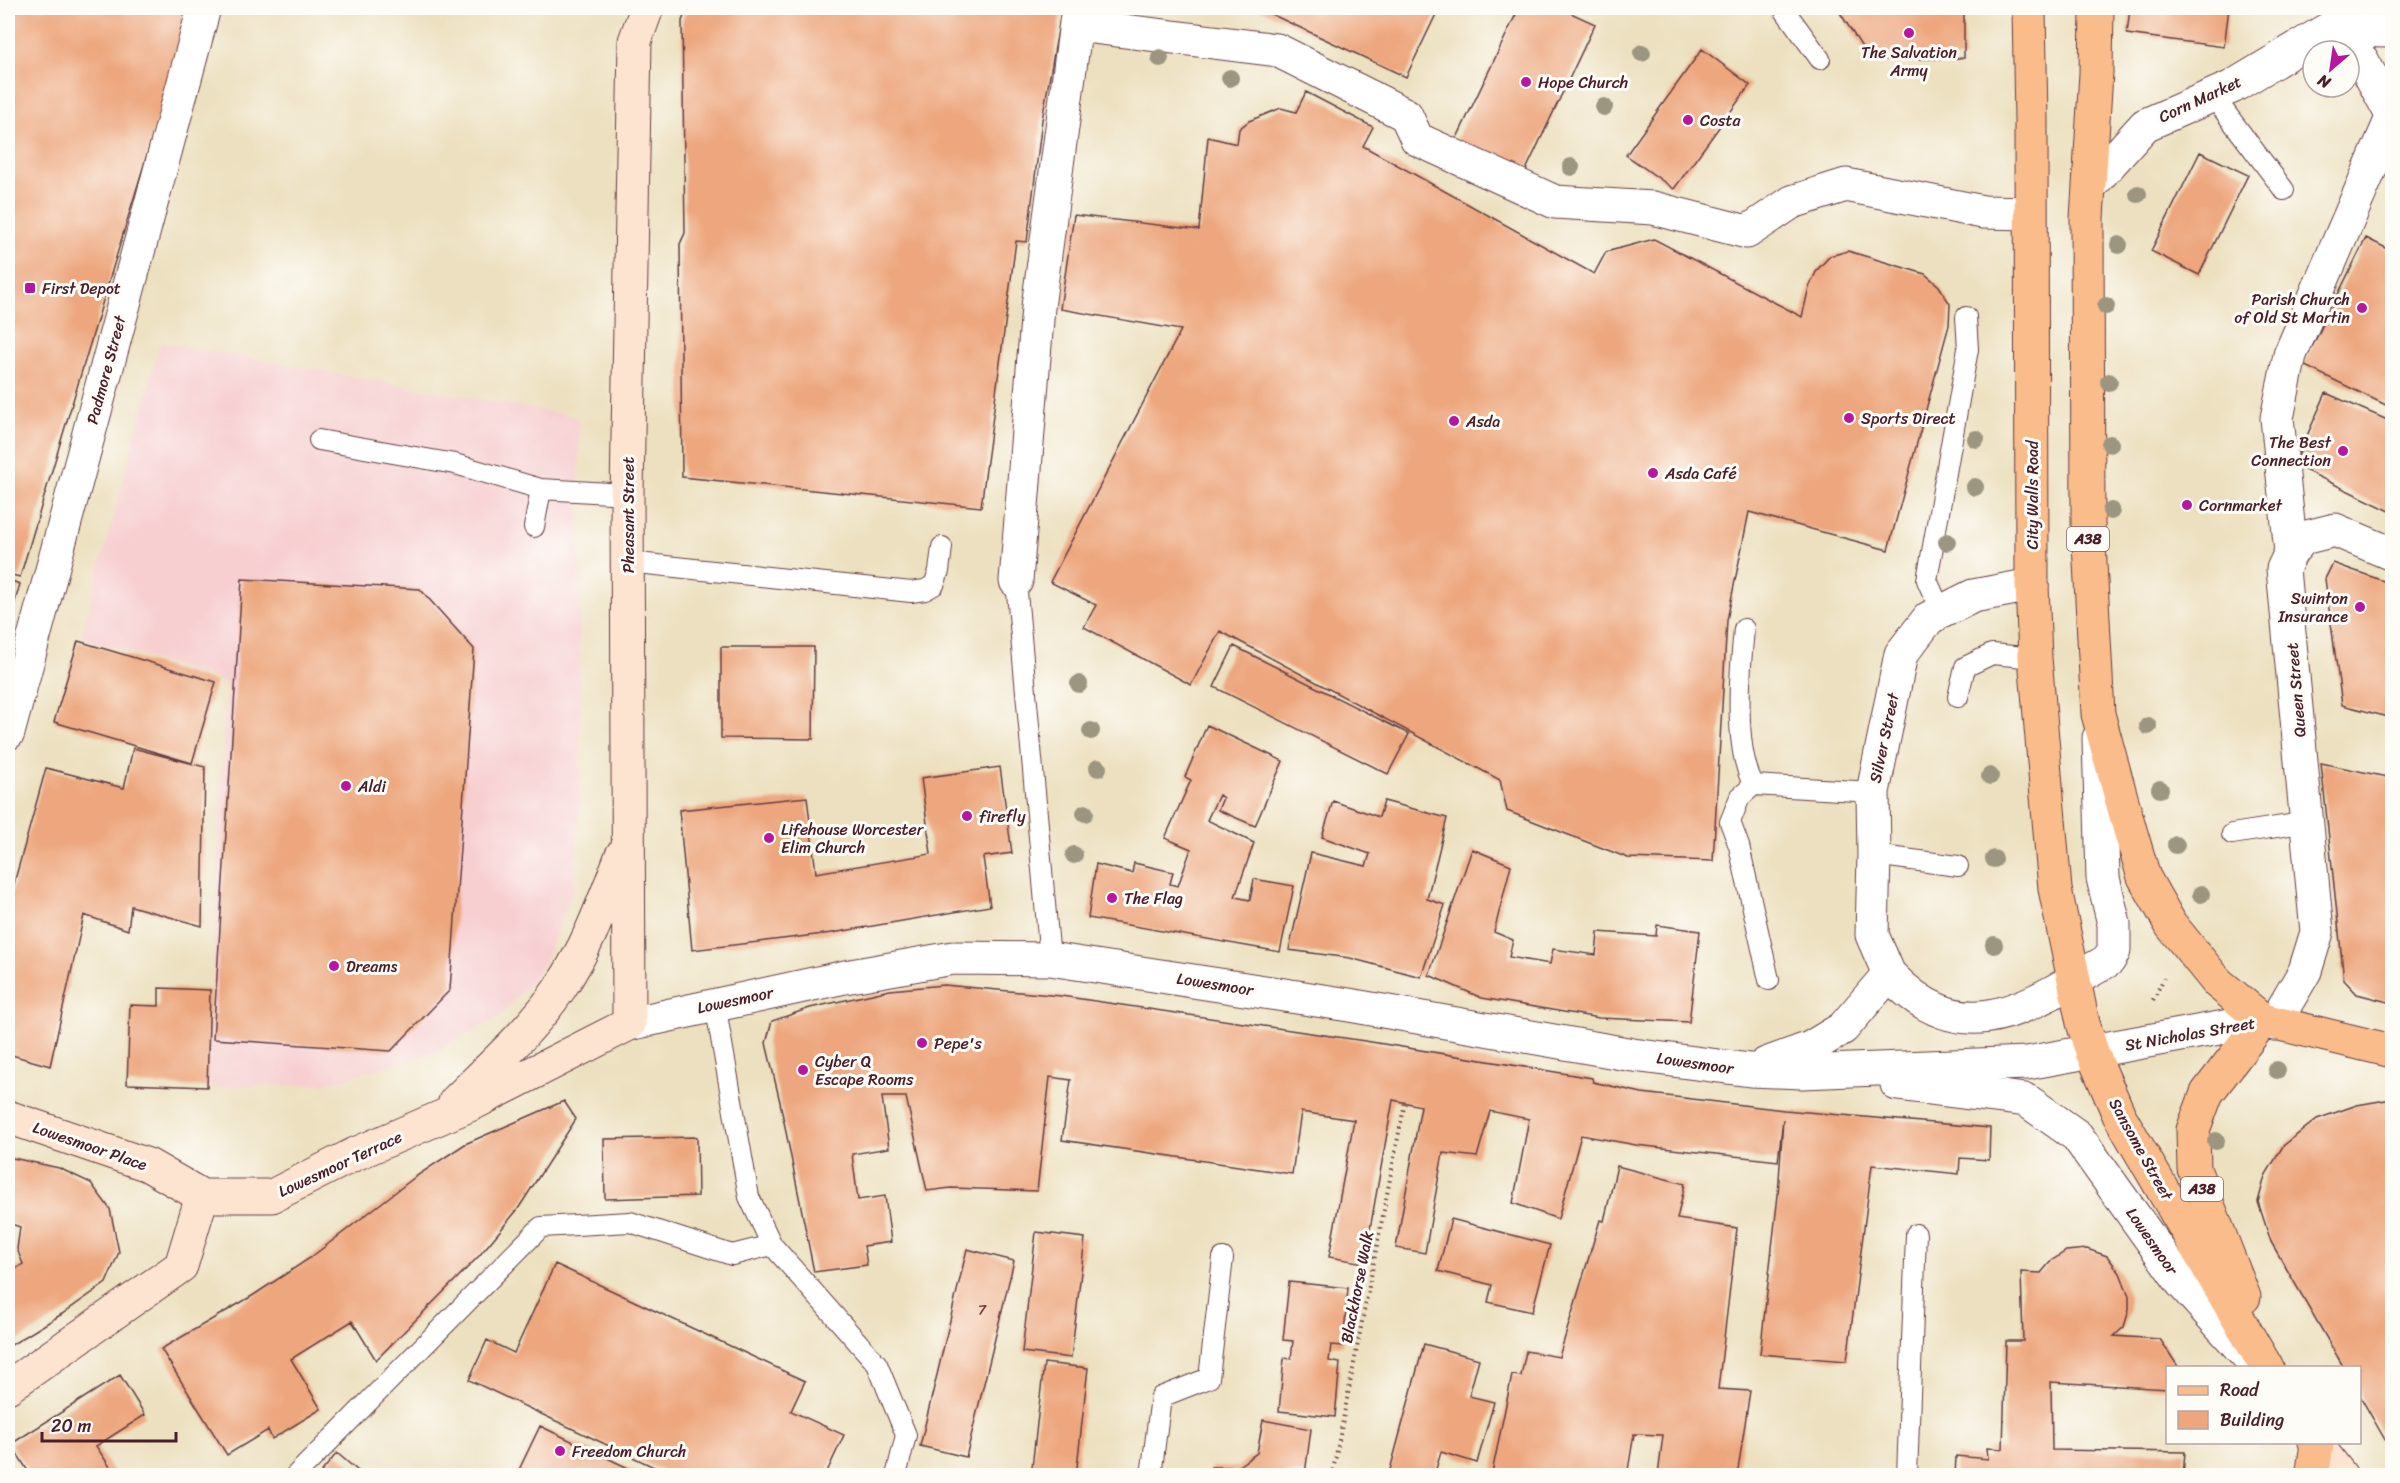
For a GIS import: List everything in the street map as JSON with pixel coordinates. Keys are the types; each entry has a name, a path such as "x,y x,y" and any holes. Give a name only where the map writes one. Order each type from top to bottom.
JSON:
{"main road":[{"name":"Pheasant Street","path":"629,1024 627,494 635,41 647,8"},
{"name":"City Walls Road","path":"2029,8 2032,585 2035,658 2055,889 2092,1052"},
{"name":"A38","path":"2097,8 2096,73 2086,218 2088,525 2098,714 2144,877 2171,926 2211,974 2268,1022 2207,1093 2193,1130 2194,1169 2272,1366"},
{"path":"437,1119 519,1039 560,988 592,932 628,840"},
{"name":"St Nicholas Street","path":"2268,1022 2392,1051"},
{"name":"Lowesmoor Terrace","path":"202,1196 272,1196 353,1155 474,1103 629,1024"},
{"name":"Sansome Street","path":"2092,1052 2119,1115 2266,1366"},
{"name":"Lowesmoor Place","path":"8,1118 148,1165 202,1196"},
{"path":"8,1387 181,1266 202,1196"},
{"path":"2315,1454 2341,1476"}],"street":[{"name":"Padmore Street","path":"8,733 204,8"},
{"path":"1016,581 1038,307 1077,16 1277,50 1406,116 1417,139 1555,202 1653,208 1747,232 1792,202 1846,185 1983,212 2030,213"},
{"path":"2326,19 2392,31"},
{"name":"Corn Market","path":"2090,186 2145,125 2213,96 2326,19"},
{"name":"Queen Street","path":"2268,1022 2305,971 2317,932 2283,569 2291,552 2277,418 2290,355 2392,117 2362,60 2326,19"},
{"path":"2291,552 2303,538 2334,530 2392,554"},
{"name":"Silver Street","path":"2032,585 1973,596 1929,618 1901,654 1873,792 1872,935 1889,974 1907,993 1927,1006 1962,1018 1989,1017 2026,1006 2076,978"},
{"path":"2076,978 2109,960 2114,951 2114,924 2103,878 2098,714"},
{"name":"Lowesmoor","path":"629,1024 844,977 954,958 1050,959 1349,1005 1633,1055 1750,1070 1802,1072 2028,1063 2092,1052"},
{"path":"1750,1070 1810,1048 1843,1028 1889,974"},
{"name":"St Nicholas Street","path":"2092,1052 2268,1022"},
{"name":"Lowesmoor","path":"1802,1072 2026,1100 2077,1136 2182,1283 2256,1366"}],"lane":[{"path":"1783,8 1820,59"},
{"path":"2213,96 2284,190"},
{"path":"1941,612 1927,580 1968,349 1966,317"},
{"path":"319,440 455,464 541,489 627,494"},
{"path":"534,527 541,489"},
{"path":"628,562 911,592 925,590 934,585 939,571 942,547"},
{"path":"1016,581 1050,959"},
{"path":"1744,629 1740,732 1750,777 1754,785"},
{"path":"1958,697 1965,667 1992,654 2035,658"},
{"path":"1769,980 1739,846 1730,822 1740,797 1754,785 1873,792"},
{"path":"2232,834 2308,822"},
{"path":"1874,855 1958,866"},
{"path":"715,1004 749,1197 772,1245 877,1364 906,1434 896,1476"},
{"path":"294,1476 541,1227 630,1222 732,1255 772,1245"},
{"path":"1907,1476 1916,1234"},
{"path":"1151,1476 1161,1397 1209,1378 1223,1258"}],"path":[{"name":"Blackhorse Walk","path":"1332,1476 1405,1102"}],"shaded area":[{"path":"160,342 579,417 580,800 574,886 544,964 501,1016 435,1052 324,1084 207,1087 226,682 81,637"}],"building":[{"path":"8,8 191,8 20,577 8,574"},
{"path":"687,8 1062,8 1042,120 1027,242 1016,241 981,507 682,477 680,244 685,233 682,21"},
{"path":"1258,8 1439,8 1406,77"},
{"name":"Hope Church","path":"1519,8 1560,8 1595,24 1525,172 1456,140"},
{"name":"The Salvation Army","path":"1837,8 1964,8 1964,58 1870,60"},
{"path":"2130,8 2229,8 2224,47 2127,34"},
{"name":"Costa","path":"1702,49 1750,85 1674,189 1626,155"},
{"name":"Asda","path":"1306,92 1373,127 1363,146 1594,274 1606,252 1654,239 1802,317 1809,287 1817,270 1830,256 1848,251 1925,274 1939,286 1950,304 1949,325 1888,550 1749,512 1727,620 1713,861 1628,858 1507,811 1500,780 1220,631 1191,685 1084,627 1096,605 1050,582 1181,330 1060,309 1074,215 1199,230 1208,137 1237,144 1239,129 1249,121 1281,108 1296,112"},
{"path":"2200,152 2248,175 2199,275 2151,251"},
{"name":"Parish Church of Old St Martin","path":"2366,238 2392,251 2392,408 2303,365"},
{"name":"The Best Connection","path":"2326,393 2392,422 2392,512 2294,465"},
{"path":"2333,563 2392,584 2392,718 2342,705 2325,579"},
{"name":"Aldi","path":"242,579 420,589 474,649 450,990 391,1051 213,1039"},
{"path":"8,580 20,584 8,626"},
{"path":"78,641 216,682 192,763 54,722"},
{"path":"1234,646 1409,734 1388,774 1214,687"},
{"path":"721,647 814,647 813,739 721,738"},
{"path":"1207,725 1283,761 1255,826 1218,810 1223,798 1219,795 1207,820 1254,843 1235,897 1250,900 1254,879 1294,886 1280,952 1088,918 1096,864 1132,873 1134,863 1173,872 1170,884 1178,886 1191,849 1165,838 1191,780 1185,777"},
{"path":"133,748 205,767 202,926 131,906 128,930 84,915 50,1066 8,1054 8,905 46,768 124,788"},
{"path":"2321,763 2392,778 2392,1003 2357,994 2344,980"},
{"path":"1000,767 1012,853 983,857 990,906 832,933 692,950 679,810 807,797 816,873 931,854 921,778"},
{"path":"1333,801 1379,817 1384,801 1447,818 1427,899 1445,905 1421,977 1350,958 1289,950 1311,853 1366,866 1370,854 1322,837"},
{"path":"1472,849 1511,865 1494,932 1513,940 1509,957 1550,964 1553,949 1596,955 1598,932 1656,936 1657,925 1700,931 1689,1022 1599,1018 1482,998 1429,975"},
{"path":"944,985 1061,996 1365,1041 1592,1078 1593,1082 1642,1093 1784,1110 1990,1128 1989,1160 1960,1158 1959,1174 1872,1165 1847,1361 1760,1354 1778,1195 1783,1119 1778,1161 1636,1145 1581,1135 1558,1219 1513,1203 1529,1119 1490,1111 1477,1157 1443,1153 1425,1253 1396,1248 1421,1106 1393,1100 1364,1263 1329,1257 1354,1120 1301,1112 1292,1174 1062,1140 1071,1080 1050,1077 1037,1191 951,1188 927,1191 906,1097 882,1097 889,1148 852,1154 858,1200 885,1196 891,1242 864,1246 867,1265 814,1272 766,1043 772,1021 810,1008 890,990"},
{"path":"159,988 210,990 207,1087 127,1084 130,1005 159,1006"},
{"path":"2392,1099 2392,1452 2361,1398 2361,1366 2343,1366 2271,1242 2258,1202 2265,1176 2283,1146 2317,1119 2357,1105"},
{"path":"564,1101 576,1119 518,1209 479,1256 376,1360 352,1321 291,1359 321,1409 272,1439 268,1430 227,1455 161,1349 252,1296 310,1258 415,1177 465,1144"},
{"path":"697,1137 698,1196 605,1199 604,1139"},
{"path":"8,1157 59,1168 91,1183 110,1209 119,1252 106,1283 62,1314 8,1347 8,1274 23,1264 17,1249 20,1227 8,1223"},
{"path":"1617,1166 1685,1184 1677,1219 1737,1228 1718,1389 1750,1391 1737,1476 1658,1476 1663,1435 1634,1434 1627,1476 1504,1476 1492,1473 1512,1375 1521,1376 1526,1351 1559,1357 1600,1220 1604,1221"},
{"path":"1451,1219 1550,1245 1532,1312 1488,1302 1492,1285 1438,1271"},
{"path":"1036,1232 1085,1238 1071,1358 1022,1352"},
{"path":"967,1249 1014,1261 966,1457 920,1446"},
{"path":"2087,1249 2107,1256 2120,1273 2129,1296 2129,1310 2124,1327 2114,1336 2160,1339 2178,1366 2166,1366 2166,1389 2051,1382 2052,1450 2185,1452 2183,1476 1955,1476 1956,1456 1988,1459 1987,1448 2003,1449 2006,1341 2023,1341 2021,1272 2041,1273 2051,1261 2066,1251"},
{"path":"555,1264 805,1381 791,1411 844,1435 825,1476 673,1476 469,1380 487,1340 514,1353"},
{"path":"1289,1282 1348,1288 1343,1346 1331,1345 1329,1361 1340,1363 1335,1417 1279,1411 1284,1358 1291,1359 1293,1341 1283,1340"},
{"path":"1424,1344 1479,1359 1469,1396 1494,1402 1477,1463 1441,1452 1434,1476 1410,1476 1390,1470"},
{"path":"1044,1363 1088,1368 1076,1476 1031,1476"},
{"path":"120,1375 145,1415 96,1446 116,1476 31,1476 11,1444"},
{"path":"1263,1420 1311,1429 1305,1474 1210,1476 1211,1467 1237,1467 1257,1453"},
{"name":"Freedom Church","path":"540,1426 645,1476 516,1476"},
{"path":"337,1453 364,1476 318,1476"}],"place":[{"name":"The Salvation Army","path":"1909,33"},
{"name":"Hope Church","path":"1526,82"},
{"name":"Costa","path":"1688,120"},
{"name":"First Depot","path":"30,288"},
{"name":"Parish Church of Old St Martin","path":"2362,308"},
{"name":"Sports Direct","path":"1849,418"},
{"name":"Asda","path":"1454,421"},
{"name":"The Best Connection","path":"2343,451"},
{"name":"Asda Café","path":"1653,473"},
{"name":"Cornmarket","path":"2187,505"},
{"name":"Swinton Insurance","path":"2360,607"},
{"name":"Aldi","path":"346,786"},
{"name":"firefly","path":"967,816"},
{"name":"Lifehouse Worcester Elim Church","path":"769,838"},
{"name":"The Flag","path":"1112,898"},
{"name":"Dreams","path":"334,966"},
{"name":"Pepe's","path":"922,1043"},
{"name":"Cyber Q Escape Rooms","path":"803,1070"},
{"name":"Freedom Church","path":"560,1451"}]}
